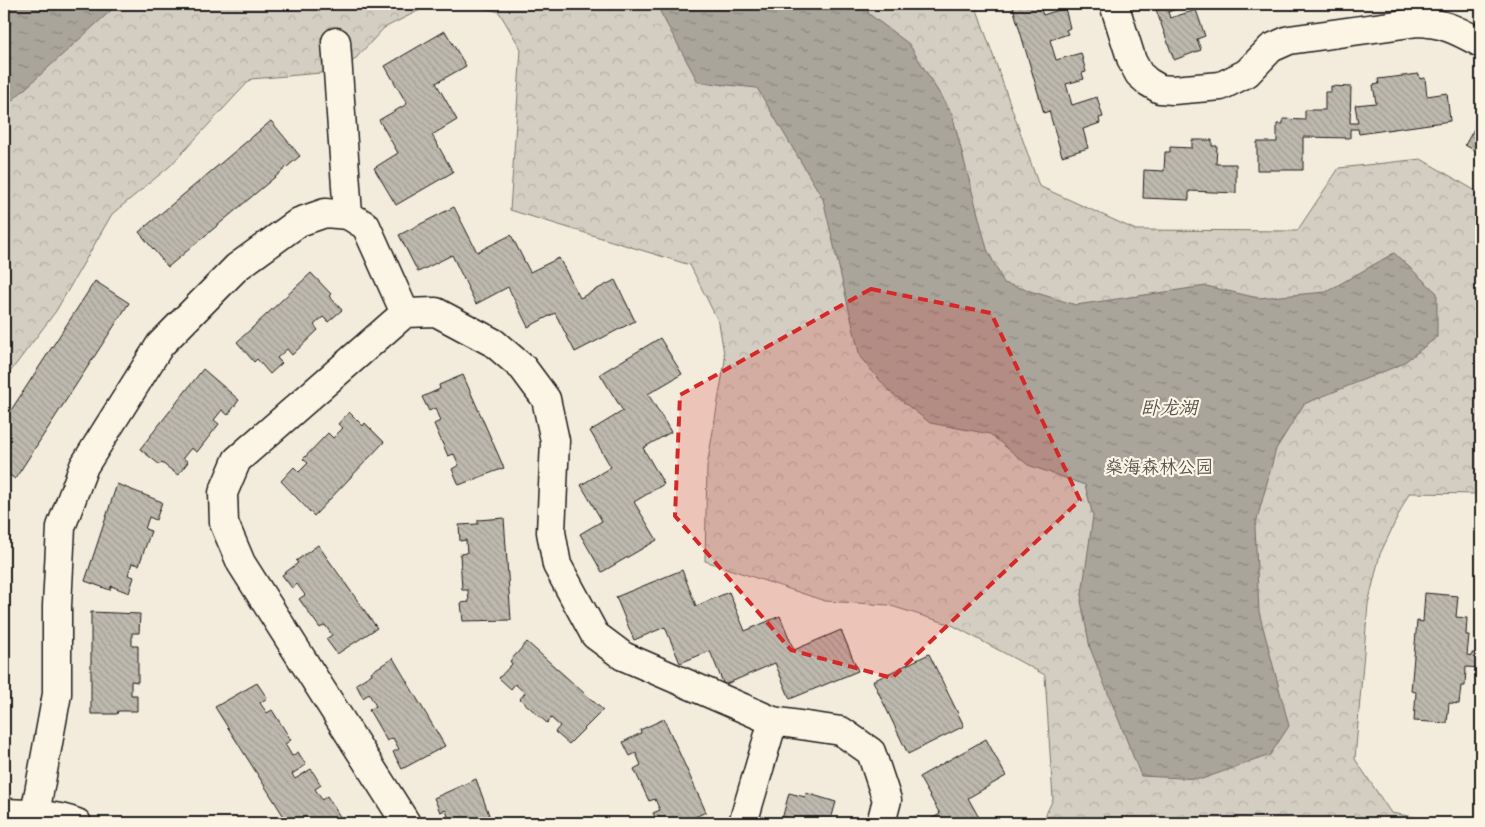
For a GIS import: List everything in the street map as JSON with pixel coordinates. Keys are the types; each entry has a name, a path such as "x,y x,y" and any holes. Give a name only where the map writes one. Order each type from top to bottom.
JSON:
{"street":[{"path":"1114,4 1132,61 1139,74 1160,89 1173,90 1221,86 1247,73 1271,48 1289,40 1418,22 1438,23 1450,27 1481,43"},
{"path":"336,42 348,215"},
{"path":"35,814 57,694 57,606 61,527 84,466 160,346 238,267 299,222 325,213 348,215 366,226 405,313"},
{"path":"406,823 241,564 224,523 223,493 237,460 405,313 436,312 494,343 523,368 546,400 556,441 551,532 557,565 596,635 623,656 773,721 841,731 871,752 887,800 881,823"},
{"path":"743,823 773,721"},
{"path":"4,813 35,814 66,819 77,823"}],"highlighted area":[{"path":"871,289 991,313 1080,500 892,678 791,650 675,516 680,395"}],"green space":[{"path":"4,4 432,4 384,28 344,71 251,79 170,166 112,214 56,311 4,380"},
{"name":"燊海森林公园","path":"468,4 975,4 1039,186 1136,230 1297,231 1339,168 1421,159 1481,194 1481,494 1409,493 1380,554 1368,604 1355,759 1391,813 1449,823 1042,823 1053,799 1045,675 952,625 888,605 825,601 705,561 707,466 725,360 719,323 690,265 510,210 521,49 499,12"}],"water":[{"path":"4,4 118,4 4,108"},
{"name":"卧龙湖","path":"656,4 865,4 869,14 909,44 952,114 987,249 1004,283 1076,305 1206,286 1258,298 1326,292 1394,253 1437,293 1437,337 1402,364 1304,404 1276,449 1255,527 1259,612 1289,726 1270,755 1202,779 1141,776 1090,648 1081,601 1093,516 1085,485 1028,465 990,434 930,423 889,391 860,357 823,199 757,88 698,82"}],"building":[{"path":"1012,4 1039,4 1043,15 1065,8 1070,28 1066,30 1068,34 1050,40 1056,60 1081,53 1086,72 1082,73 1084,79 1066,84 1072,105 1097,97 1103,117 1099,118 1100,123 1083,129 1088,148 1062,156 1049,111 1044,113"},
{"path":"1154,4 1185,4 1185,6 1168,12 1170,18 1196,10 1205,36 1197,39 1201,50 1174,60"},
{"path":"445,31 466,66 436,83 457,120 432,135 453,172 396,205 374,168 398,153 379,120 407,104 385,66"},
{"path":"1419,74 1420,79 1425,78 1427,96 1447,93 1450,121 1359,134 1358,129 1350,129 1350,138 1303,137 1303,170 1257,170 1257,142 1277,142 1277,124 1283,124 1283,119 1305,120 1305,110 1325,110 1325,92 1331,92 1331,86 1351,87 1350,123 1358,123 1355,105 1376,103 1373,85 1379,84 1378,79"},
{"path":"1479,120 1481,122 1481,154 1465,145"},
{"path":"271,121 300,156 168,267 139,232"},
{"path":"1192,140 1212,140 1212,146 1217,146 1216,164 1236,164 1236,193 1189,191 1189,200 1143,198 1144,170 1164,171 1165,152 1170,152 1170,147 1192,148"},
{"path":"454,207 477,252 511,235 530,272 559,258 580,298 615,280 635,321 575,352 555,313 528,327 508,287 476,304 452,255 418,272 399,235"},
{"path":"311,273 331,294 329,296 342,310 328,322 323,317 314,325 318,330 292,355 287,349 277,358 282,363 270,374 257,359 254,362 237,342"},
{"path":"95,281 129,303 15,479 4,471 4,421"},
{"path":"660,338 682,374 648,394 671,432 643,448 664,484 634,502 657,540 602,572 580,534 602,521 581,485 611,467 590,431 623,411 600,374"},
{"path":"203,369 239,400 228,415 222,410 214,420 219,424 197,452 191,448 183,458 188,462 178,475 162,463 160,465 140,449"},
{"path":"463,375 504,468 459,485 452,469 459,465 454,454 448,456 434,424 440,421 435,408 429,411 422,397 440,389 439,385"},
{"path":"349,412 363,426 365,423 384,442 314,516 281,481 294,467 299,472 308,463 303,459 328,433 333,438 343,428 338,424"},
{"path":"117,484 162,502 156,520 149,517 145,529 151,531 139,565 132,563 128,575 134,577 129,593 111,586 110,590 85,581"},
{"path":"504,518 511,620 463,621 461,603 469,602 468,590 462,590 460,554 467,553 466,540 460,541 459,525 478,524 478,520"},
{"path":"318,545 377,628 337,654 326,639 332,635 325,625 320,628 299,599 305,595 297,584 292,588 282,575 298,563 296,561"},
{"path":"682,570 696,606 729,592 745,631 780,616 794,650 841,630 858,671 790,699 775,663 724,685 710,651 680,663 665,627 634,640 616,597"},
{"path":"1425,593 1458,596 1456,617 1467,618 1466,635 1469,635 1467,655 1472,656 1472,653 1481,653 1481,668 1466,667 1465,686 1461,686 1459,704 1449,703 1447,723 1414,721 1416,692 1411,691 1417,621 1423,622"},
{"path":"4,610 7,725 4,725"},
{"path":"91,612 140,614 139,633 132,633 132,646 138,646 138,682 131,681 131,695 137,695 137,711 118,711 117,714 91,714"},
{"path":"527,642 603,710 569,744 555,732 560,726 551,718 547,723 520,699 525,693 515,684 511,689 499,678 512,664 510,661"},
{"path":"929,654 964,726 908,754 873,681"},
{"path":"393,658 445,746 402,769 393,752 399,749 393,738 387,741 369,710 376,706 369,694 363,698 356,684"},
{"path":"257,683 267,698 260,703 267,713 272,710 291,740 285,744 292,756 298,752 306,765 292,774 295,779 311,769 321,785 315,789 322,800 327,796 344,823 288,823 215,707"},
{"path":"664,719 706,812 682,823 658,823 653,813 660,810 655,799 649,801 634,769 641,765 636,753 630,756 623,742 641,733 640,730"},
{"path":"986,739 1006,776 968,798 982,823 924,823 940,814 919,777"},
{"path":"476,779 492,823 450,823 446,810 440,812 434,798"},
{"path":"789,793 805,797 806,793 836,802 830,823 781,823"}]}
